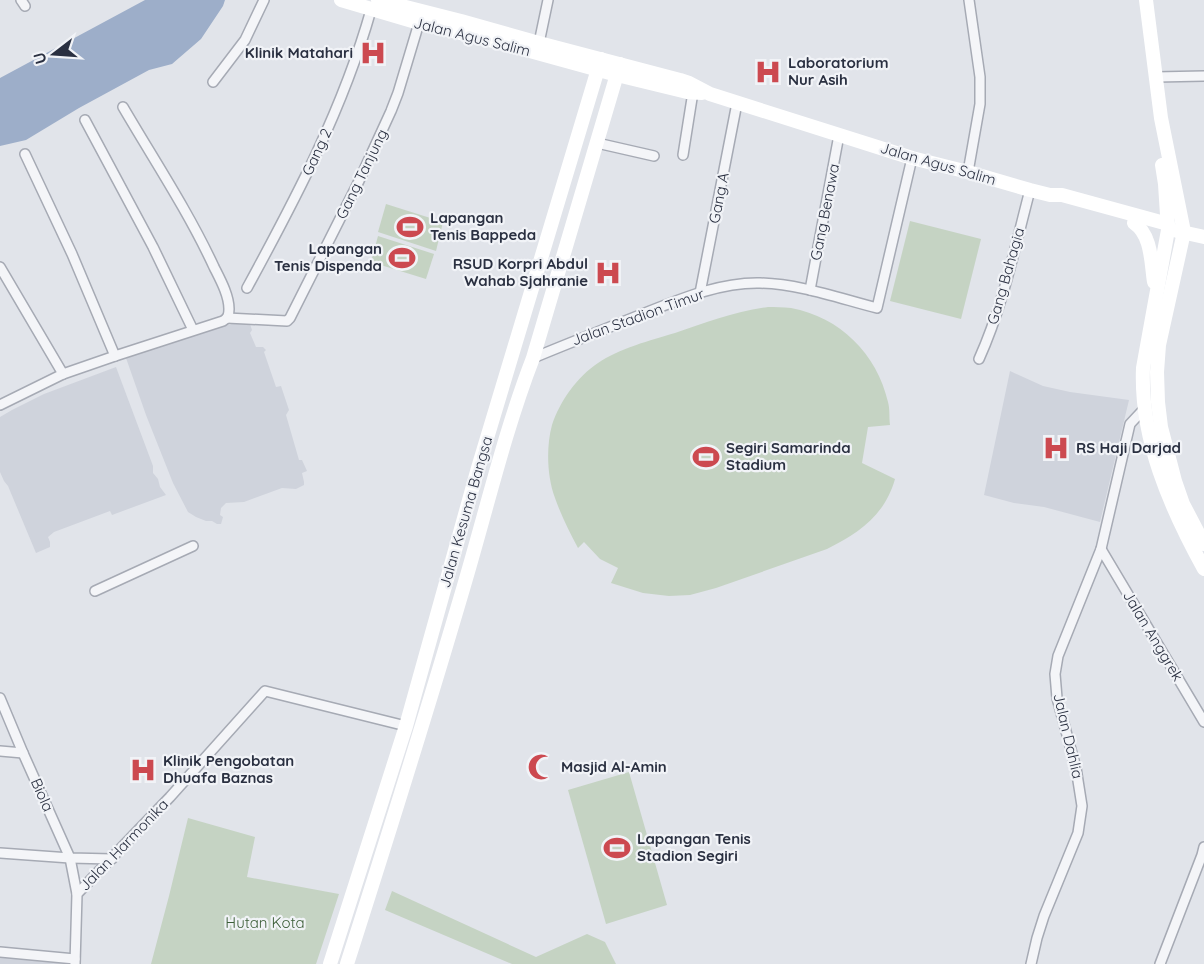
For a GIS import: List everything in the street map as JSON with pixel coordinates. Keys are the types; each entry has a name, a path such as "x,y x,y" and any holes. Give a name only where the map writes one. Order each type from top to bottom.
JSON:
{"street":[{"path":"213,82 245,40 264,0"},
{"name":"Jalan Agus Salim","path":"341,0 375,5 539,43 619,70 693,92 710,94"},
{"path":"539,43 548,0"},
{"path":"968,172 980,104 980,77 969,0"},
{"path":"1146,0 1161,118 1184,232 1159,345 1158,402 1161,427 1174,481 1183,504 1200,528 1204,544"},
{"name":"Gang 2","path":"247,288 326,135 375,5"},
{"name":"Jalan Agus Salim","path":"421,17 493,41 600,64"},
{"name":"Gang Tanjung","path":"224,320 287,321 290,318 387,121 421,17"},
{"name":"Jalan Kesuma Bangsa","path":"330,964 406,726 501,389 600,64"},
{"name":"Jalan Agus Salim","path":"619,70 684,82 710,94 912,158 1050,195 1062,195 1204,237"},
{"name":"Jalan Kesuma Bangsa","path":"347,964 410,767 519,393 533,358 619,70"},
{"path":"1156,77 1204,76"},
{"path":"683,155 693,92"},
{"name":"Gang A","path":"700,293 737,103"},
{"path":"0,405 63,374 224,320 230,312 224,290 205,249 123,107"},
{"path":"1161,118 1162,166 1168,227 1143,368 1144,409 1164,488 1204,569"},
{"path":"85,120 153,247 193,330"},
{"name":"Gang Benawa","path":"810,290 839,135"},
{"path":"597,143 654,156"},
{"path":"25,154 68,246 115,356"},
{"name":"Jalan Stadion Timur","path":"533,358 680,300 728,286 750,283 783,285 877,308 912,158"},
{"name":"Gang Bahagia","path":"979,359 988,340 1007,278 1030,190"},
{"path":"1050,195 1060,203 1134,223 1168,227"},
{"path":"1134,223 1142,230 1149,247 1156,299"},
{"path":"0,267 63,374"},
{"path":"501,389 519,393"},
{"name":"Jalan Dahlia","path":"1031,964 1044,916 1078,833 1082,806 1076,768 1057,698 1055,674 1058,656 1101,549 1130,424 1144,409"},
{"path":"478,468 496,474"},
{"path":"95,591 193,546"},
{"name":"Jalan Anggrek","path":"1101,549 1204,722"},
{"name":"Jalan Harmonika","path":"75,962 77,894 265,691 406,726"},
{"name":"Biola","path":"0,698 70,858 77,894"},
{"path":"0,751 23,753"},
{"path":"1160,964 1203,852"},
{"path":"0,853 70,858 112,858"},
{"path":"350,901 366,907"},
{"path":"345,917 360,922"},
{"path":"0,952 75,962"}],"shaded area":[{"path":"235,323 250,324 252,330 250,333 256,347 263,347 266,350 264,352 276,387 281,386 289,410 286,415 299,460 302,460 307,471 302,473 304,485 296,489 282,488 244,502 226,503 221,508 220,515 223,517 221,524 217,524 188,512 173,483 126,358"},
{"path":"116,367 153,466 153,473 166,495 112,515 110,511 54,532 48,537 50,547 36,553 0,472 0,417 44,394"},
{"name":"RS Haji Darjad","path":"1010,371 1043,386 1129,400 1100,522 1044,507 1014,503 984,495"},
{"path":"0,954 65,961 65,964 0,964"}],"green space":[{"name":"Lapangan Tenis Bappeda","path":"386,204 443,222 436,251 378,232"},
{"path":"910,221 981,239 961,319 890,301"},
{"name":"Lapangan Tenis Dispenda","path":"378,236 434,254 426,279 371,262"},
{"name":"Segiri Samarinda Stadium","path":"768,307 791,308 825,320 854,340 875,368 888,402 890,425 868,427 862,463 895,479 885,503 869,522 827,549 716,588 690,595 669,596 643,593 611,583 618,568 600,559 584,542 578,548 552,490 548,462 549,443 552,425 560,407 570,390 583,375 615,353 744,311"},
{"name":"Lapangan Tenis Stadion Segiri","path":"629,772 667,905 606,924 568,790"},
{"name":"Hutan Kota","path":"188,818 255,837 247,877 339,894 316,964 151,964"},
{"path":"392,891 536,957 587,934 605,942 616,964 512,964 385,910"}],"water":[{"path":"145,0 225,0 201,39 172,64 149,70 26,140 0,146 0,78"}],"place":[{"name":"Klinik Matahari","path":"373,53"},
{"name":"Laboratorium Nur Asih","path":"768,72"},
{"name":"Lapangan Tenis Bappeda","path":"410,227"},
{"name":"Lapangan Tenis Dispenda","path":"402,258"},
{"name":"RSUD Korpri Abdul Wahab Sjahranie","path":"608,273"},
{"name":"RS Haji Darjad","path":"1056,448"},
{"name":"Segiri Samarinda Stadium","path":"706,457"},
{"name":"Masjid Al-Amin","path":"541,767"},
{"name":"Klinik Pengobatan Dhuafa Baznas","path":"143,770"},
{"name":"Lapangan Tenis Stadion Segiri","path":"617,848"}]}
